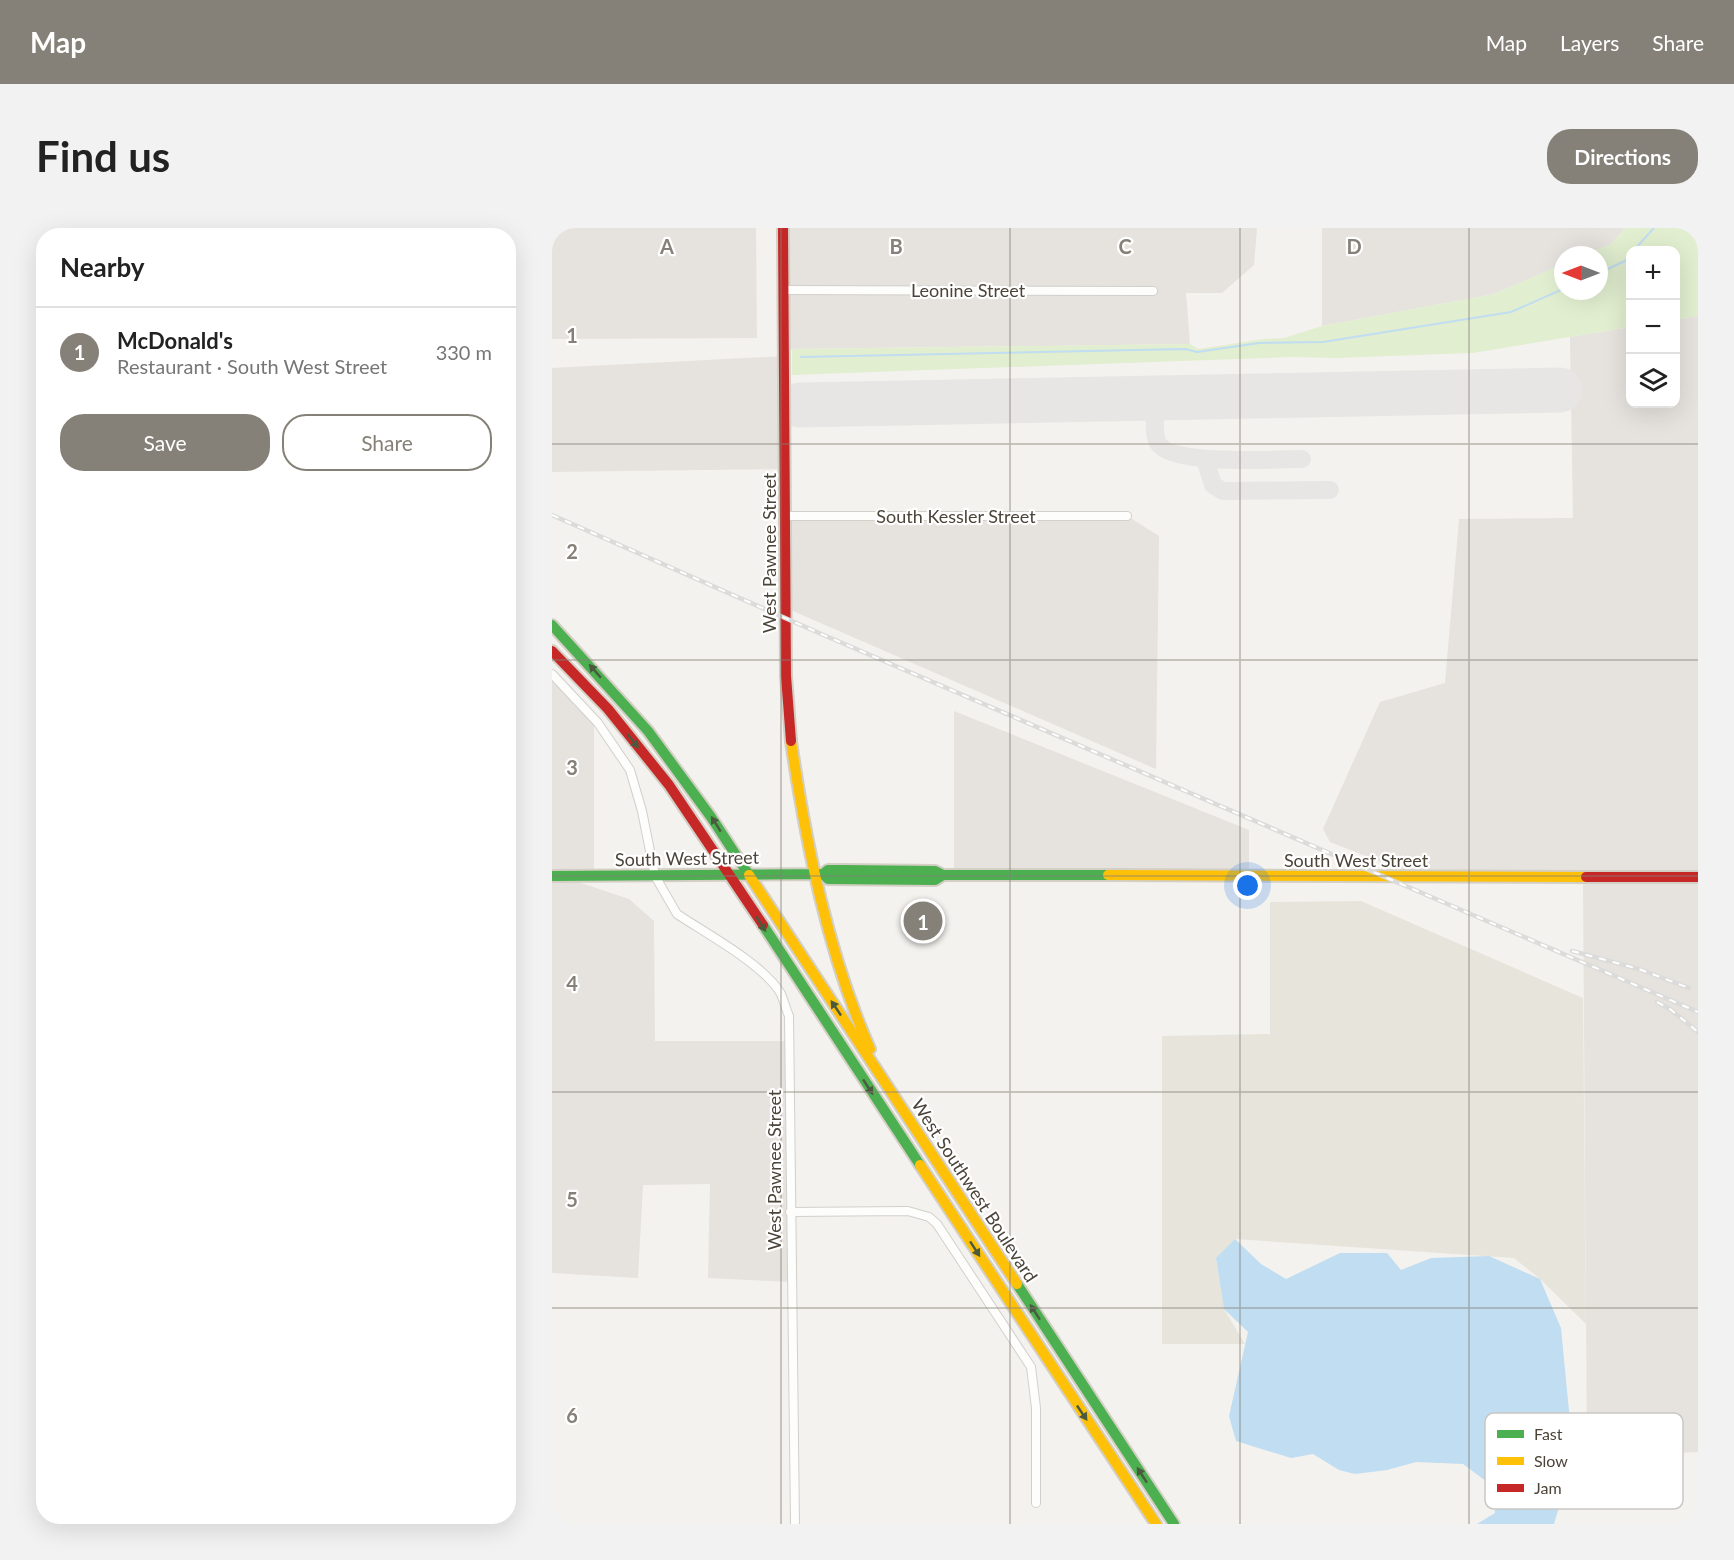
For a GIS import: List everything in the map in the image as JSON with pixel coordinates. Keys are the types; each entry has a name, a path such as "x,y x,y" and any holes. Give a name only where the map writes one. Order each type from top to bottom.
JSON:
{"main road":[{"name":"West Pawnee Street","path":"783,228 788,727 793,765 820,874 831,944 854,1014 885,1082"},
{"name":"West Southwest Boulevard","path":"552,625 648,731 711,817 1174,1524"},
{"name":"West Southwest Boulevard","path":"552,651 608,709 669,785 1156,1524"},
{"name":"South West Street","path":"552,876 820,874 828,870 842,870 935,872 943,875 1698,877"}],"street":[{"name":"Leonine Street","path":"784,290 1153,291"},
{"name":"South Kessler Street","path":"785,516 1128,516"},
{"name":"West Pawnee Street","path":"552,674 598,723 630,770 642,811 655,876 677,914 746,960 768,978 781,994 789,1016 795,1524"},
{"path":"790,1212 903,1211 929,1216 937,1224 1031,1367 1036,1408 1036,1503"}],"shaded area":[{"path":"552,228 756,228 757,338 552,339"},
{"path":"783,228 1257,228 1254,265 1222,293 1186,293 1190,344 784,349"},
{"path":"1322,228 1625,228 1611,244 1606,246 1554,246 1554,268 1494,294 1322,326"},
{"path":"1698,316 1698,1452 1683,1453 1683,1413 1587,1413 1583,877 1408,877 1386,864 1330,842 1323,829 1380,702 1445,683 1459,519 1573,518 1570,337 1626,328 1626,408 1680,408 1680,319"},
{"path":"1693,354 1698,354 1698,630 1585,630 1583,480 1693,480"},
{"path":"784,356 785,469 552,472 552,368"},
{"path":"785,516 1127,516 1159,536 1156,769 786,608"},
{"path":"552,676 594,718 594,876 563,877 629,899 654,921 655,1041 790,1041 791,1282 708,1278 710,1184 643,1185 638,1278 552,1273"},
{"path":"954,711 1249,830 1249,876 954,875"},
{"path":"1361,901 1583,998 1586,1324 1540,1279 1514,1258 1235,1239 1216,1259 1224,1309 1245,1344 1162,1344 1162,1036 1270,1034 1270,902"}],"green space":[{"path":"1625,228 1698,228 1698,316 1680,319 1680,246 1626,246 1626,328 1473,353 1336,358 1290,357 792,375 792,349 1190,344 1198,349 1284,338 1322,326 1494,294 1554,268 1554,300 1608,300 1606,246 1611,244"}],"water":[{"path":"1235,1239 1261,1264 1286,1279 1340,1253 1387,1253 1401,1270 1431,1258 1489,1256 1540,1279 1561,1328 1569,1413 1485,1413 1485,1480 1463,1464 1416,1462 1387,1470 1355,1474 1339,1470 1313,1454 1291,1458 1236,1441 1229,1416 1248,1332 1224,1309 1216,1258"},
{"path":"1494,1509 1558,1509 1554,1524 1477,1524 1495,1513"}],"waterway":[{"path":"1638,246 1654,228"},
{"path":"1608,269 1626,260"},
{"path":"801,357 1185,349 1197,352 1259,343 1323,342 1511,312 1554,293"}],"taxiway":[{"path":"1156,398 1156,438 1158,443 1167,450 1182,455 1225,460 1302,459"},
{"path":"1205,459 1213,485 1223,491 1330,490"}],"runway":[{"path":"800,405 1560,390"}],"railway":[{"path":"552,515 819,633 1698,1012"},
{"path":"1572,951 1639,969 1689,988"},
{"path":"1657,1002 1670,1009 1698,1032"}],"traffic: fast":[{"path":"552,625 648,731 711,817 749,875"},
{"path":"823,874 828,870 842,870 935,871 943,875 1108,875"},
{"path":"552,876 823,874 828,879 935,880 943,875"},
{"path":"763,925 920,1165"},
{"path":"1017,1284 1174,1524"}],"traffic: slow":[{"path":"791,741 820,898 842,975 870,1049"},
{"path":"749,875 1017,1284"},
{"path":"1108,875 1586,877"},
{"path":"920,1165 1156,1524"}],"traffic: jam":[{"path":"783,228 786,676 791,741"},
{"path":"552,651 608,709 669,785 763,925"},
{"path":"1586,877 1698,877"}],"place":[{"name":"McDonald's","path":"923,921"}]}
